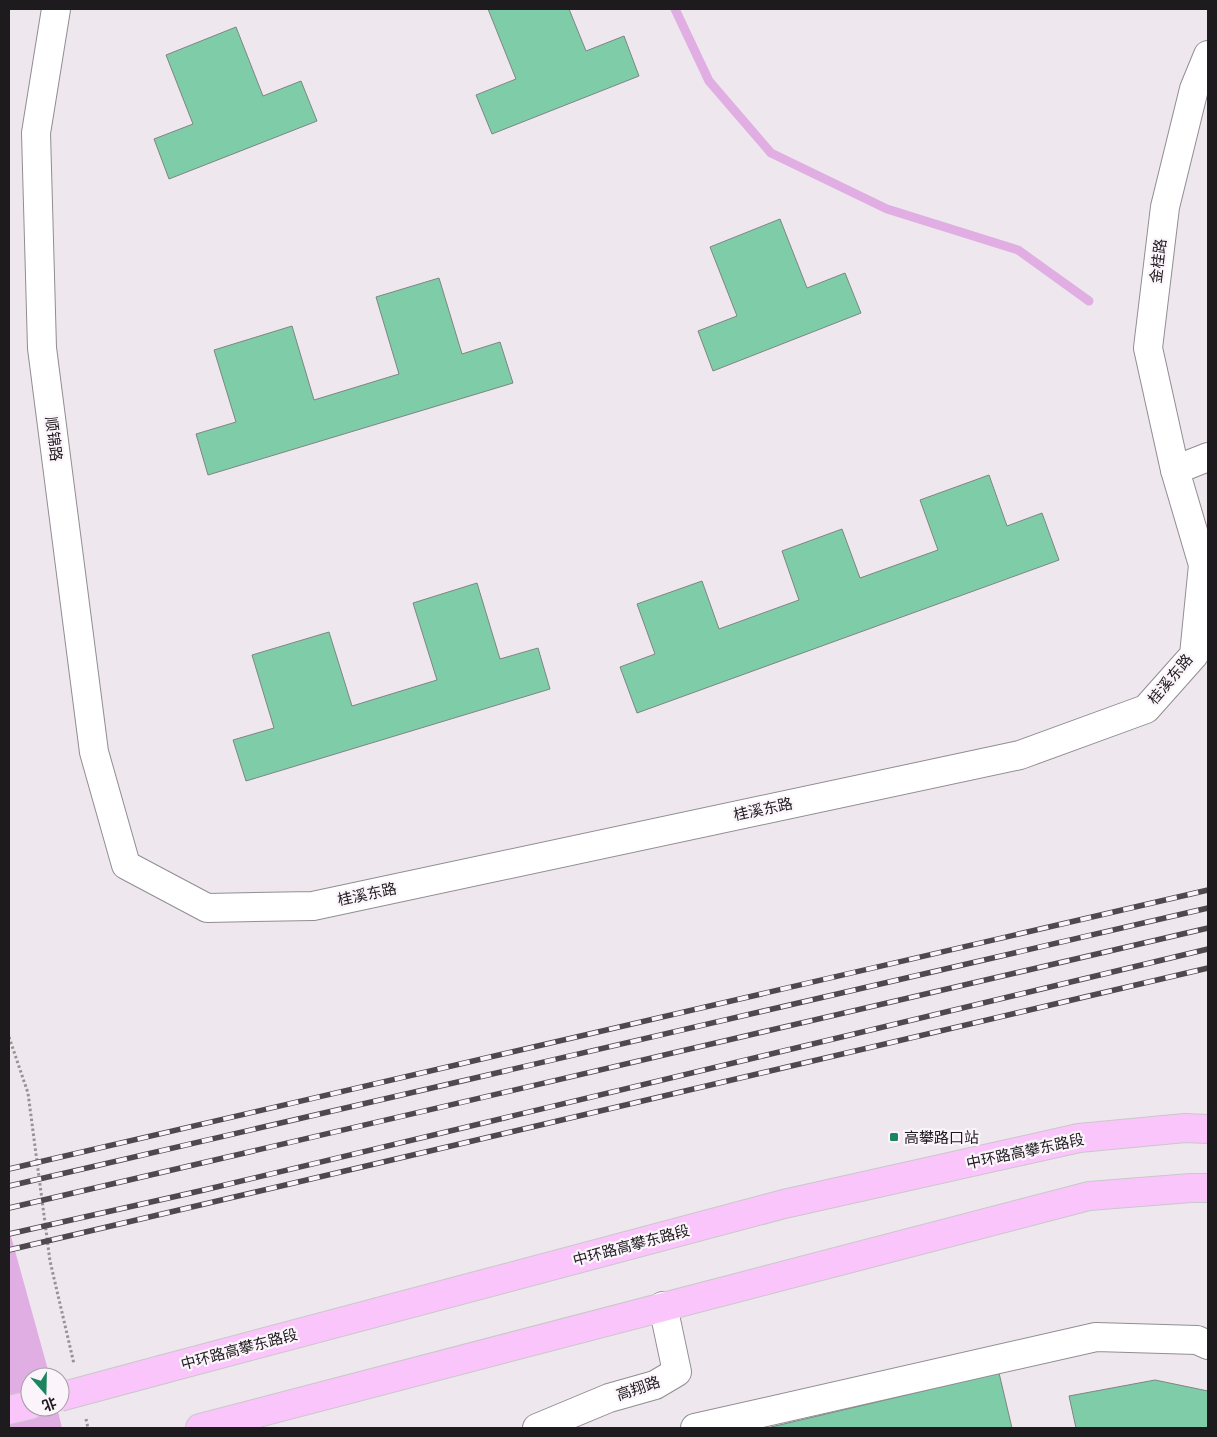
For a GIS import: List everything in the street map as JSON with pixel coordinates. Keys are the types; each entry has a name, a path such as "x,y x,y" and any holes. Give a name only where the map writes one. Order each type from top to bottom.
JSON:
{"main road":[{"name":"中环路高攀东路段","path":"70,1393 784,1204 1080,1138 1185,1128 1208,1129"},
{"path":"200,1428 1089,1196 1208,1188"}],"street":[{"name":"顺锦路","path":"56,9 36,133 42,348 94,752 126,866"},
{"name":"金桂路","path":"1175,470 1148,348 1164,208 1194,89 1208,55"},
{"path":"1175,470 1208,457"},
{"name":"桂溪东路","path":"126,866 207,908 313,906 1020,754 1146,709 1194,655 1203,565 1175,470"},
{"name":"高翔路","path":"537,1428 609,1398 655,1385 677,1372 663,1306"},
{"path":"695,1428 1096,1337 1197,1340 1208,1345"}],"path":[{"path":"9,1037 28,1093 50,1261 76,1372"},
{"path":"84,1410 88,1428"}],"shaded area":[{"path":"9,1229 47,1367 20,1367 20,1417 59,1417 62,1428 9,1428"}],"building":[{"path":"488,9 569,9 586,51 624,36 639,76 492,134 476,95 516,79"},
{"path":"236,27 263,96 301,81 317,121 169,179 154,139 193,124 166,55"},
{"path":"780,219 807,288 845,273 861,313 713,371 698,331 737,316 710,247"},
{"path":"439,278 462,354 500,342 513,383 208,475 196,434 236,422 214,350 292,326 314,400 399,374 376,297"},
{"path":"989,475 1007,526 1042,513 1059,560 637,713 620,667 655,654 637,604 702,581 719,629 799,600 782,551 842,529 860,578 938,550 920,500"},
{"path":"477,583 500,659 538,648 550,689 246,781 233,740 274,728 252,655 329,632 352,706 437,680 413,603"},
{"path":"999,1373 1012,1428 767,1428"},
{"path":"1155,1380 1208,1391 1208,1428 1076,1428 1069,1396"}],"waterway":[{"path":"675,9 709,81 771,153 887,209 1018,250 1089,301"}],"railway":[{"path":"9,1169 1208,890"},
{"path":"9,1186 1208,908"},
{"path":"9,1208 1208,928"},
{"path":"9,1234 204,1190 1208,949"},
{"path":"9,1250 1208,968"}],"place":[{"name":"高攀路口站","path":"894,1137"}]}
